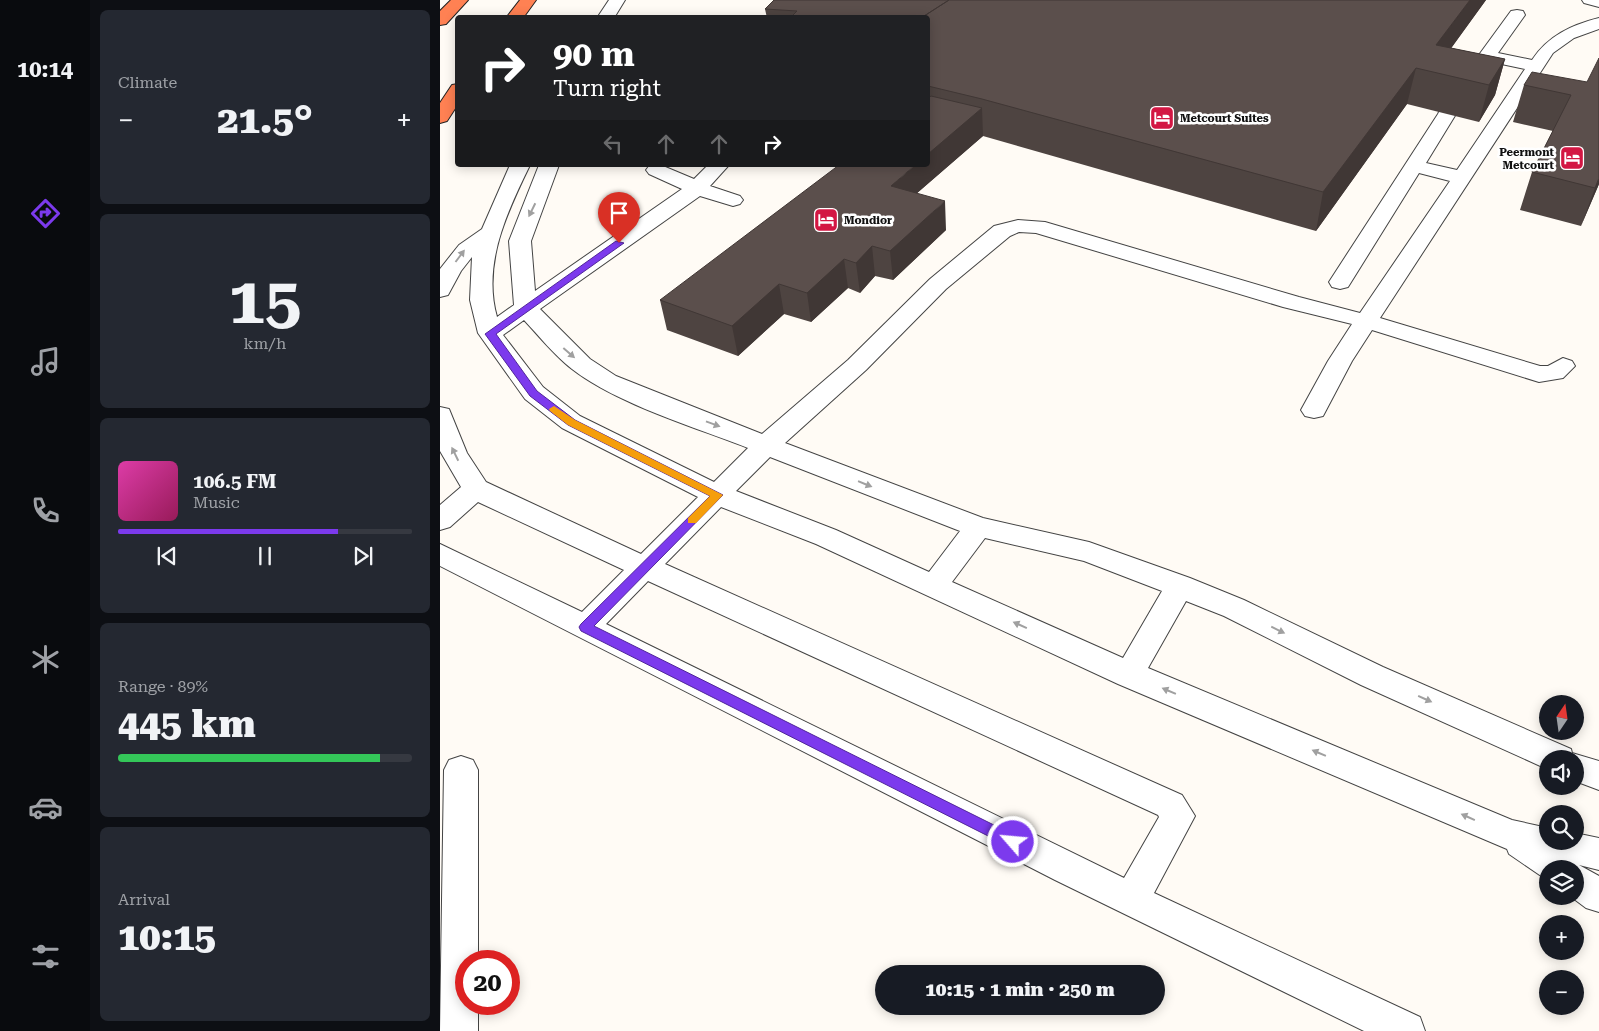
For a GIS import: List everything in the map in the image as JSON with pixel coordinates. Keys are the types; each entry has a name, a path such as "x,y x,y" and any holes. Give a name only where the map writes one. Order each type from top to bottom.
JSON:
{"highway":[{"path":"440,20 460,0"},
{"path":"516,15 528,0"},
{"path":"440,117 455,94"}],"lane":[{"path":"608,15 617,0"},
{"path":"1590,0 1599,2"},
{"path":"1463,88 1517,15"},
{"path":"1314,410 1340,361 1546,50 1560,38 1599,23"},
{"path":"1487,56 1536,66"},
{"path":"1340,282 1447,114"},
{"path":"1413,166 1463,178"},
{"path":"519,167 506,193 483,252 481,300 490,334 534,393 571,422 718,495 826,537 1129,674 1509,835 1599,854"},
{"path":"548,167 520,241 520,269 526,308 562,347 606,381 659,404 767,444 881,491 978,527 1089,552 1180,586 1234,608 1372,676 1539,750"},
{"path":"490,334 697,188 717,167"},
{"path":"656,170 697,188 733,200"},
{"path":"585,627 646,568 767,444 857,365 938,284 1002,231 1018,226 1037,227 1291,302 1366,321 1539,374 1554,373 1562,366"},
{"path":"440,290 448,272 467,247 491,232"},
{"path":"440,415 454,454 476,489 1170,805 1178,816 1131,899"},
{"path":"440,520 476,489"},
{"path":"934,586 978,527"},
{"path":"440,554 1131,899 1406,1031"},
{"path":"1129,674 1180,586"},
{"path":"459,1031 461,770"},
{"path":"1584,770 1599,776"},
{"path":"1509,835 1546,860"},
{"path":"1584,886 1599,896"}],"building":[{"path":"774,0 949,0 926,15 793,15 797,11 765,9"},
{"name":"Metcourt Suites","path":"949,0 1470,0 1436,45 1505,59 1489,85 1416,68 1323,192 930,86 930,15 926,15"},
{"path":"1599,58 1599,178 1595,188 1532,172 1571,95 1524,85 1532,72 1587,82"},
{"path":"930,97 982,108 930,152"},
{"path":"836,167 913,167 891,186 945,201 890,251 872,246 856,263 844,259 807,293 779,284 732,326 660,300"}],"slow traffic":[{"path":"554,409 571,422 619,448 718,495 692,521"}],"place":[{"name":"Metcourt Suites","path":"1162,118"},
{"name":"Peermont Metcourt","path":"1572,158"},
{"name":"Mondior","path":"826,220"}],"route":[{"path":"619,243 490,334 534,393 571,422 619,448 718,495 585,627 1013,842"}]}
